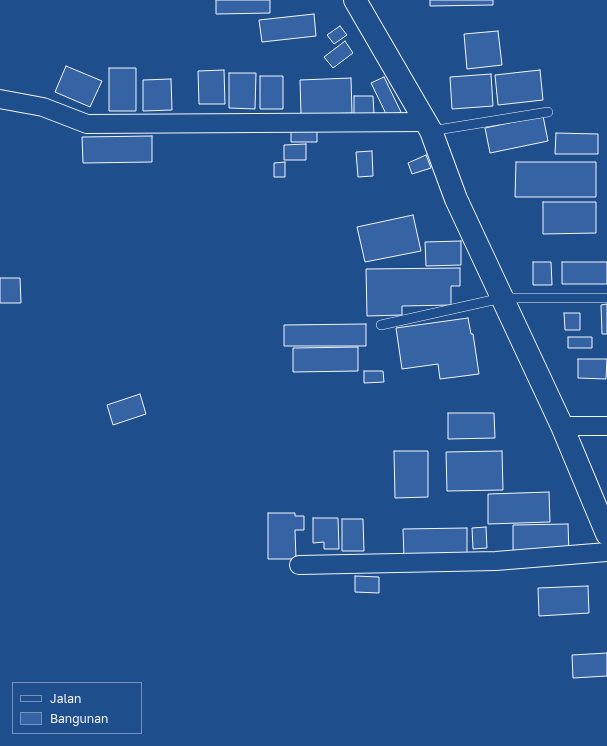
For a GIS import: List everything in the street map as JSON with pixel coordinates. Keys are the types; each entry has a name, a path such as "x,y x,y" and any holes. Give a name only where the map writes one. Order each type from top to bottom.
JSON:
{"main road":[{"path":"355,0 428,127 456,199 562,426 607,534"}],"street":[{"path":"0,100 43,107 87,124 428,127"},
{"path":"562,426 607,426"},
{"path":"299,565 496,561 607,552"}],"lane":[{"path":"428,127 548,112"},
{"path":"381,325 502,298 607,298"}],"building":[{"path":"216,0 270,0 270,13 216,14"},
{"path":"430,0 493,0 493,5 430,6"},
{"path":"314,14 316,36 262,42 259,20"},
{"path":"340,26 347,35 334,44 327,35"},
{"path":"498,31 502,65 467,69 464,34"},
{"path":"345,41 353,53 333,68 324,57"},
{"path":"66,66 102,81 90,107 55,92"},
{"path":"109,68 136,68 136,111 109,111"},
{"path":"224,70 225,104 199,104 198,71"},
{"path":"540,70 543,100 498,105 495,75"},
{"path":"229,73 256,73 255,109 229,108"},
{"path":"491,74 493,106 452,109 450,77"},
{"path":"260,76 283,76 283,109 260,109"},
{"path":"384,77 401,112 388,118 371,83"},
{"path":"351,78 352,113 301,115 300,80"},
{"path":"171,79 172,110 143,111 143,80"},
{"path":"354,96 373,96 374,114 354,114"},
{"path":"543,116 548,141 490,153 485,128"},
{"path":"291,131 317,131 317,142 291,142"},
{"path":"556,133 598,134 598,154 555,154"},
{"path":"152,136 152,162 83,163 82,137"},
{"path":"306,144 306,160 284,160 284,145"},
{"path":"372,151 373,176 358,177 356,152"},
{"path":"426,155 431,168 412,174 408,163"},
{"path":"285,162 285,177 274,177 274,163"},
{"path":"516,162 596,162 596,197 515,197"},
{"path":"543,202 596,202 596,233 543,234"},
{"path":"413,215 421,251 365,262 357,227"},
{"path":"461,241 461,265 426,266 425,242"},
{"path":"533,262 551,262 552,285 533,285"},
{"path":"562,262 607,262 607,284 562,284"},
{"path":"460,268 460,286 451,286 451,305 402,306 402,315 367,316 366,269"},
{"path":"0,278 20,278 21,303 0,303"},
{"path":"607,304 607,334 602,334 601,305"},
{"path":"564,313 580,313 580,330 565,330"},
{"path":"468,318 471,334 473,334 479,374 440,379 438,364 402,369 396,328"},
{"path":"366,324 366,346 284,346 284,325"},
{"path":"568,337 592,337 592,348 568,348"},
{"path":"358,347 358,371 293,372 293,348"},
{"path":"578,359 607,359 606,379 578,378"},
{"path":"364,371 383,371 384,382 364,383"},
{"path":"140,394 146,414 113,425 107,405"},
{"path":"448,413 494,413 495,438 448,439"},
{"path":"394,451 428,451 428,497 395,498"},
{"path":"502,451 503,490 447,491 446,452"},
{"path":"549,492 550,522 488,524 488,494"},
{"path":"268,513 295,513 295,516 304,516 304,530 295,530 296,559 268,559"},
{"path":"313,518 338,518 339,549 324,549 324,542 313,543"},
{"path":"342,519 363,519 364,551 342,551"},
{"path":"568,524 569,553 513,554 513,525"},
{"path":"486,527 487,548 473,549 472,528"},
{"path":"467,528 467,557 404,558 403,529"},
{"path":"355,576 379,577 379,593 355,592"},
{"path":"588,586 589,613 539,616 538,588"},
{"path":"607,653 607,676 573,678 572,655"}]}
